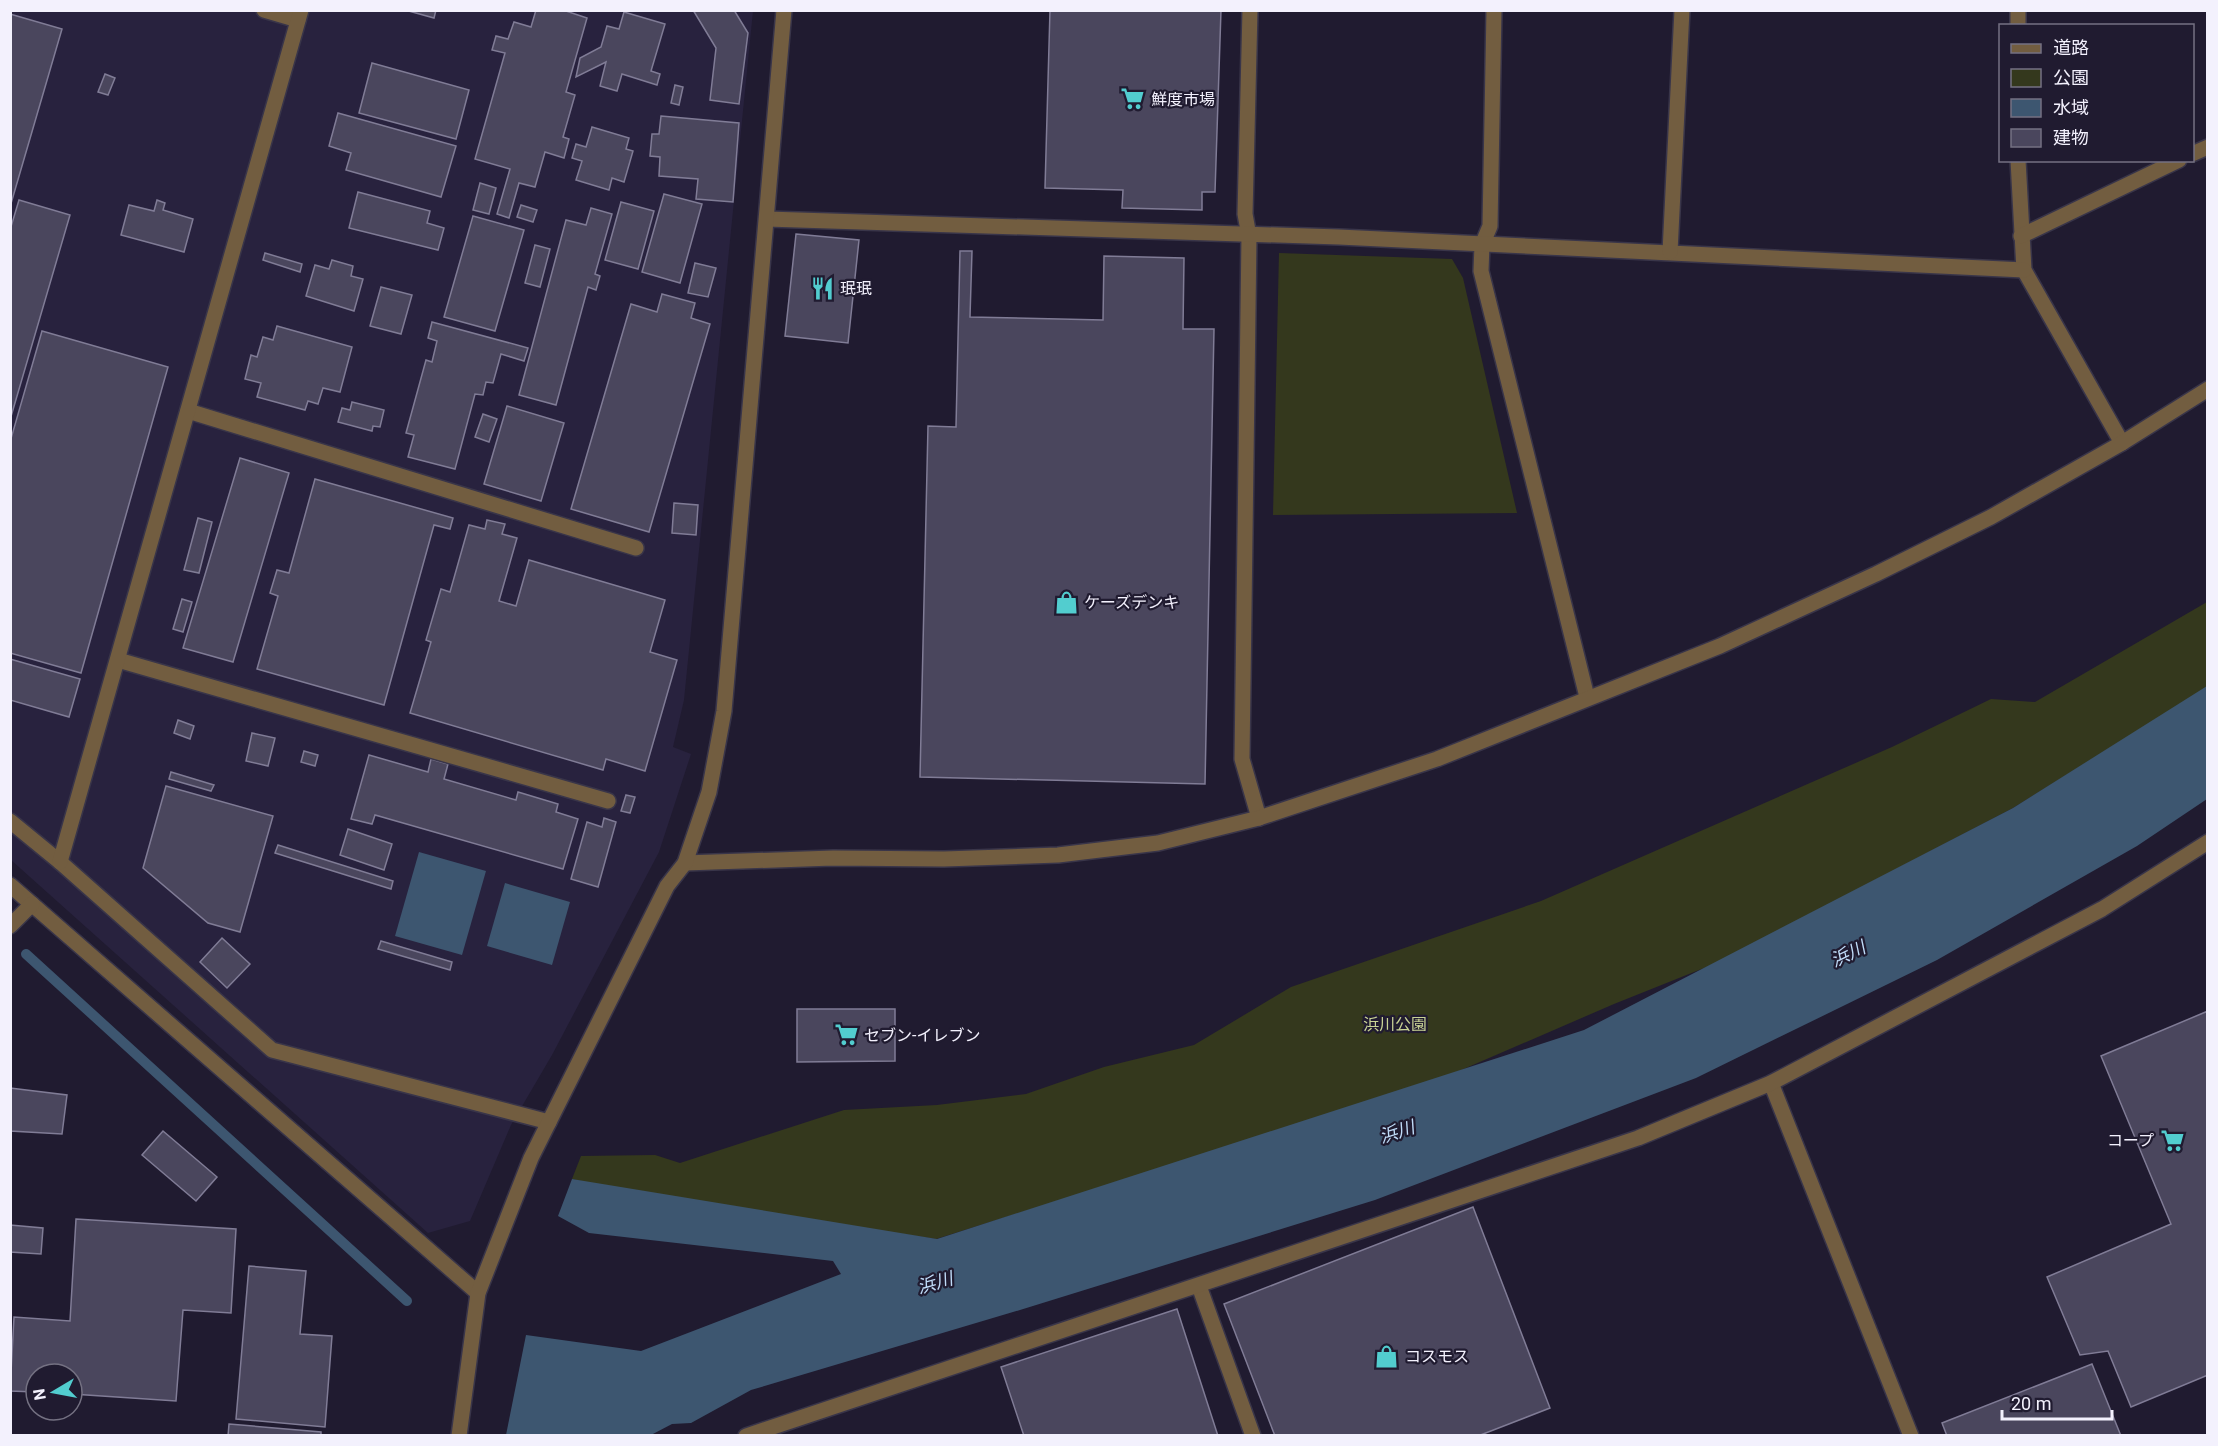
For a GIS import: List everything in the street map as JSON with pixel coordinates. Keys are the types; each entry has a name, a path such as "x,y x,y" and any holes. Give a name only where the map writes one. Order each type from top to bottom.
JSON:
{"street":[{"path":"60,862 300,15 264,10"},
{"path":"459,1436 478,1293 531,1158 667,886 685,863 709,792 724,711 784,10"},
{"path":"1250,10 1245,214 1249,236 1242,759 1259,818"},
{"path":"1494,10 1490,226 1482,245 1481,271 1587,698"},
{"path":"1670,252 1682,10"},
{"path":"2194,154 2208,147"},
{"path":"2018,162 2024,270 2122,443"},
{"path":"2021,236 2176,162"},
{"path":"767,219 1249,236 1339,237 2024,270"},
{"path":"685,863 833,858 944,859 1058,855 1158,843 1259,818 1437,759 1720,646 1876,574 1990,517 2122,443 2208,389"},
{"path":"188,411 636,548"},
{"path":"118,660 608,801"},
{"path":"10,821 60,862 272,1050 549,1122"},
{"path":"746,1436 1638,1138 1771,1083 2102,909 2208,842"},
{"path":"10,885 478,1293"},
{"path":"10,926 32,904"},
{"path":"1771,1083 1911,1436"},
{"path":"1199,1286 1253,1436"}],"shaded area":[{"path":"11,11 753,11 684,700 673,747 691,754 659,852 552,1055 511,1125 470,1221 428,1233 11,860"}],"green space":[{"path":"1279,253 1452,259 1463,278 1517,513 1273,515"},
{"name":"浜川公園","path":"2207,602 2207,688 2013,808 1719,962 1614,1004 1422,1087 936,1239 641,1195 572,1179 581,1156 655,1155 680,1163 844,1110 937,1105 1026,1094 1104,1067 1194,1045 1291,987 1541,901 1892,747 1991,699 2035,702"}],"water":[{"name":"浜川","path":"2207,686 2207,799 2137,846 1937,960 1696,1078 1375,1200 1020,1310 751,1390 691,1423 672,1424 651,1435 506,1435 526,1335 641,1351 841,1274 833,1261 589,1233 558,1216 572,1179 937,1239 1584,1030 2013,808"},
{"path":"419,852 486,871 462,955 395,936"},
{"path":"505,883 570,902 552,965 487,946"}],"building":[{"path":"405,10 436,10 434,18"},
{"path":"536,10 563,10 587,18 566,92 575,95 563,137 569,139 564,158 545,152 535,187 519,183 509,218 497,214 510,169 475,159 505,53 492,50 496,36 508,39 514,22 531,27"},
{"path":"693,10 734,10 748,33 739,104 710,100 716,48"},
{"name":"鮮度市場","path":"1050,10 1221,10 1215,192 1202,192 1202,210 1122,208 1123,190 1045,188"},
{"path":"624,12 665,24 651,71 660,74 657,85 622,74 617,91 600,86 606,62 576,77 580,58 601,47 607,26 619,29"},
{"path":"10,14 62,29 10,207"},
{"path":"372,63 469,90 456,139 359,113"},
{"path":"105,74 115,78 108,95 98,92"},
{"path":"675,85 683,87 679,105 671,103"},
{"path":"338,113 456,146 441,197 346,170 351,153 329,146"},
{"path":"661,116 739,123 733,202 696,199 698,179 659,176 660,157 650,156 652,134 659,134"},
{"path":"592,127 629,138 626,149 633,151 624,182 612,178 609,190 576,180 582,161 572,158 576,144 586,147"},
{"path":"480,183 496,188 489,214 473,210"},
{"path":"358,192 430,211 427,223 444,228 438,250 349,228"},
{"path":"664,194 702,204 680,283 642,272"},
{"path":"19,200 70,215 10,420 10,230"},
{"path":"157,200 165,203 163,210 193,219 184,252 121,235 129,205 154,211"},
{"path":"621,202 654,211 638,269 605,260"},
{"path":"521,205 537,210 533,222 517,217"},
{"path":"591,208 612,214 595,274 600,276 596,290 588,287 556,405 519,395 566,220 586,225"},
{"path":"473,216 524,230 495,331 444,317"},
{"name":"珉珉","path":"796,234 859,240 848,343 785,336"},
{"path":"535,245 550,249 540,287 525,283"},
{"name":"ケーズデンキ","path":"960,251 972,251 970,317 1103,320 1104,256 1184,258 1183,329 1214,329 1205,784 920,777 928,426 956,427"},
{"path":"265,253 302,264 300,272 263,260"},
{"path":"332,260 353,266 351,276 363,279 354,311 306,296 315,265 329,269"},
{"path":"695,263 716,268 708,297 688,293"},
{"path":"381,287 412,295 401,334 370,326"},
{"path":"662,294 695,303 691,318 710,324 649,532 571,509 631,304 657,312"},
{"path":"432,322 528,348 524,361 501,354 493,383 486,382 483,395 475,394 455,469 408,457 414,435 406,433 426,360 432,362 437,341 428,338"},
{"path":"277,326 352,347 340,392 323,388 318,404 308,401 305,410 257,397 261,383 245,379 251,355 257,357 263,337 273,340"},
{"path":"42,331 168,367 81,673 10,653 10,442"},
{"path":"352,402 384,410 380,427 373,426 372,431 338,422 342,408 350,410"},
{"path":"507,406 564,423 541,501 484,484"},
{"path":"483,414 497,419 489,442 475,437"},
{"path":"240,458 289,473 233,662 183,648"},
{"path":"315,479 453,518 450,529 434,525 384,705 257,669 278,596 270,593 277,570 289,573"},
{"path":"674,503 698,505 696,535 672,533"},
{"path":"198,518 212,522 199,573 184,570"},
{"path":"487,520 505,524 502,534 517,538 499,601 516,606 529,560 665,600 650,652 677,660 645,771 606,759 603,770 410,713 431,642 426,640 441,589 450,592 469,525 485,529"},
{"path":"182,599 192,602 183,632 173,629"},
{"path":"10,659 80,679 69,717 10,700"},
{"path":"178,720 194,726 190,739 174,733"},
{"path":"252,733 275,738 268,766 246,761"},
{"path":"304,751 318,755 315,766 301,762"},
{"path":"369,755 428,772 431,759 448,764 444,779 516,800 518,792 558,804 556,812 578,819 563,869 375,815 372,824 351,819"},
{"path":"171,772 214,785 211,791 169,779"},
{"path":"166,786 273,816 240,932 208,923 143,868"},
{"path":"626,795 635,797 630,813 621,811"},
{"path":"604,818 616,822 598,887 571,879 587,822 602,827"},
{"path":"348,829 392,844 384,870 340,855"},
{"path":"278,845 393,881 391,889 275,853"},
{"path":"222,938 250,964 227,988 200,962"},
{"path":"381,941 452,962 450,970 378,949"},
{"name":"セブン-イレブン","path":"797,1009 895,1009 895,1061 797,1062"},
{"name":"コープ","path":"2208,1011 2208,1375 2131,1407 2108,1351 2080,1355 2047,1277 2171,1224 2101,1056"},
{"path":"10,1088 67,1095 62,1134 10,1131"},
{"path":"163,1131 217,1177 196,1201 142,1155"},
{"name":"コスモス","path":"1473,1207 1550,1408 1478,1436 1275,1436 1224,1304"},
{"path":"76,1219 236,1229 231,1313 183,1310 176,1401 84,1395 84,1362 24,1362 24,1392 10,1391 14,1317 70,1321"},
{"path":"10,1225 43,1228 41,1254 10,1252"},
{"path":"249,1266 306,1271 300,1334 332,1336 325,1427 236,1419"},
{"path":"1177,1309 1218,1436 1024,1436 1001,1367"},
{"path":"2092,1364 2121,1436 1947,1436 1942,1423"},
{"path":"229,1424 321,1432 321,1436 228,1436"}],"waterway":[{"path":"26,954 407,1301"}],"place":[{"name":"鮮度市場","path":"1133,99"},
{"name":"珉珉","path":"822,288"},
{"name":"ケーズデンキ","path":"1066,602"},
{"name":"セブン-イレブン","path":"846,1035"},
{"name":"コープ","path":"2172,1140"},
{"name":"コスモス","path":"1387,1356"}]}
